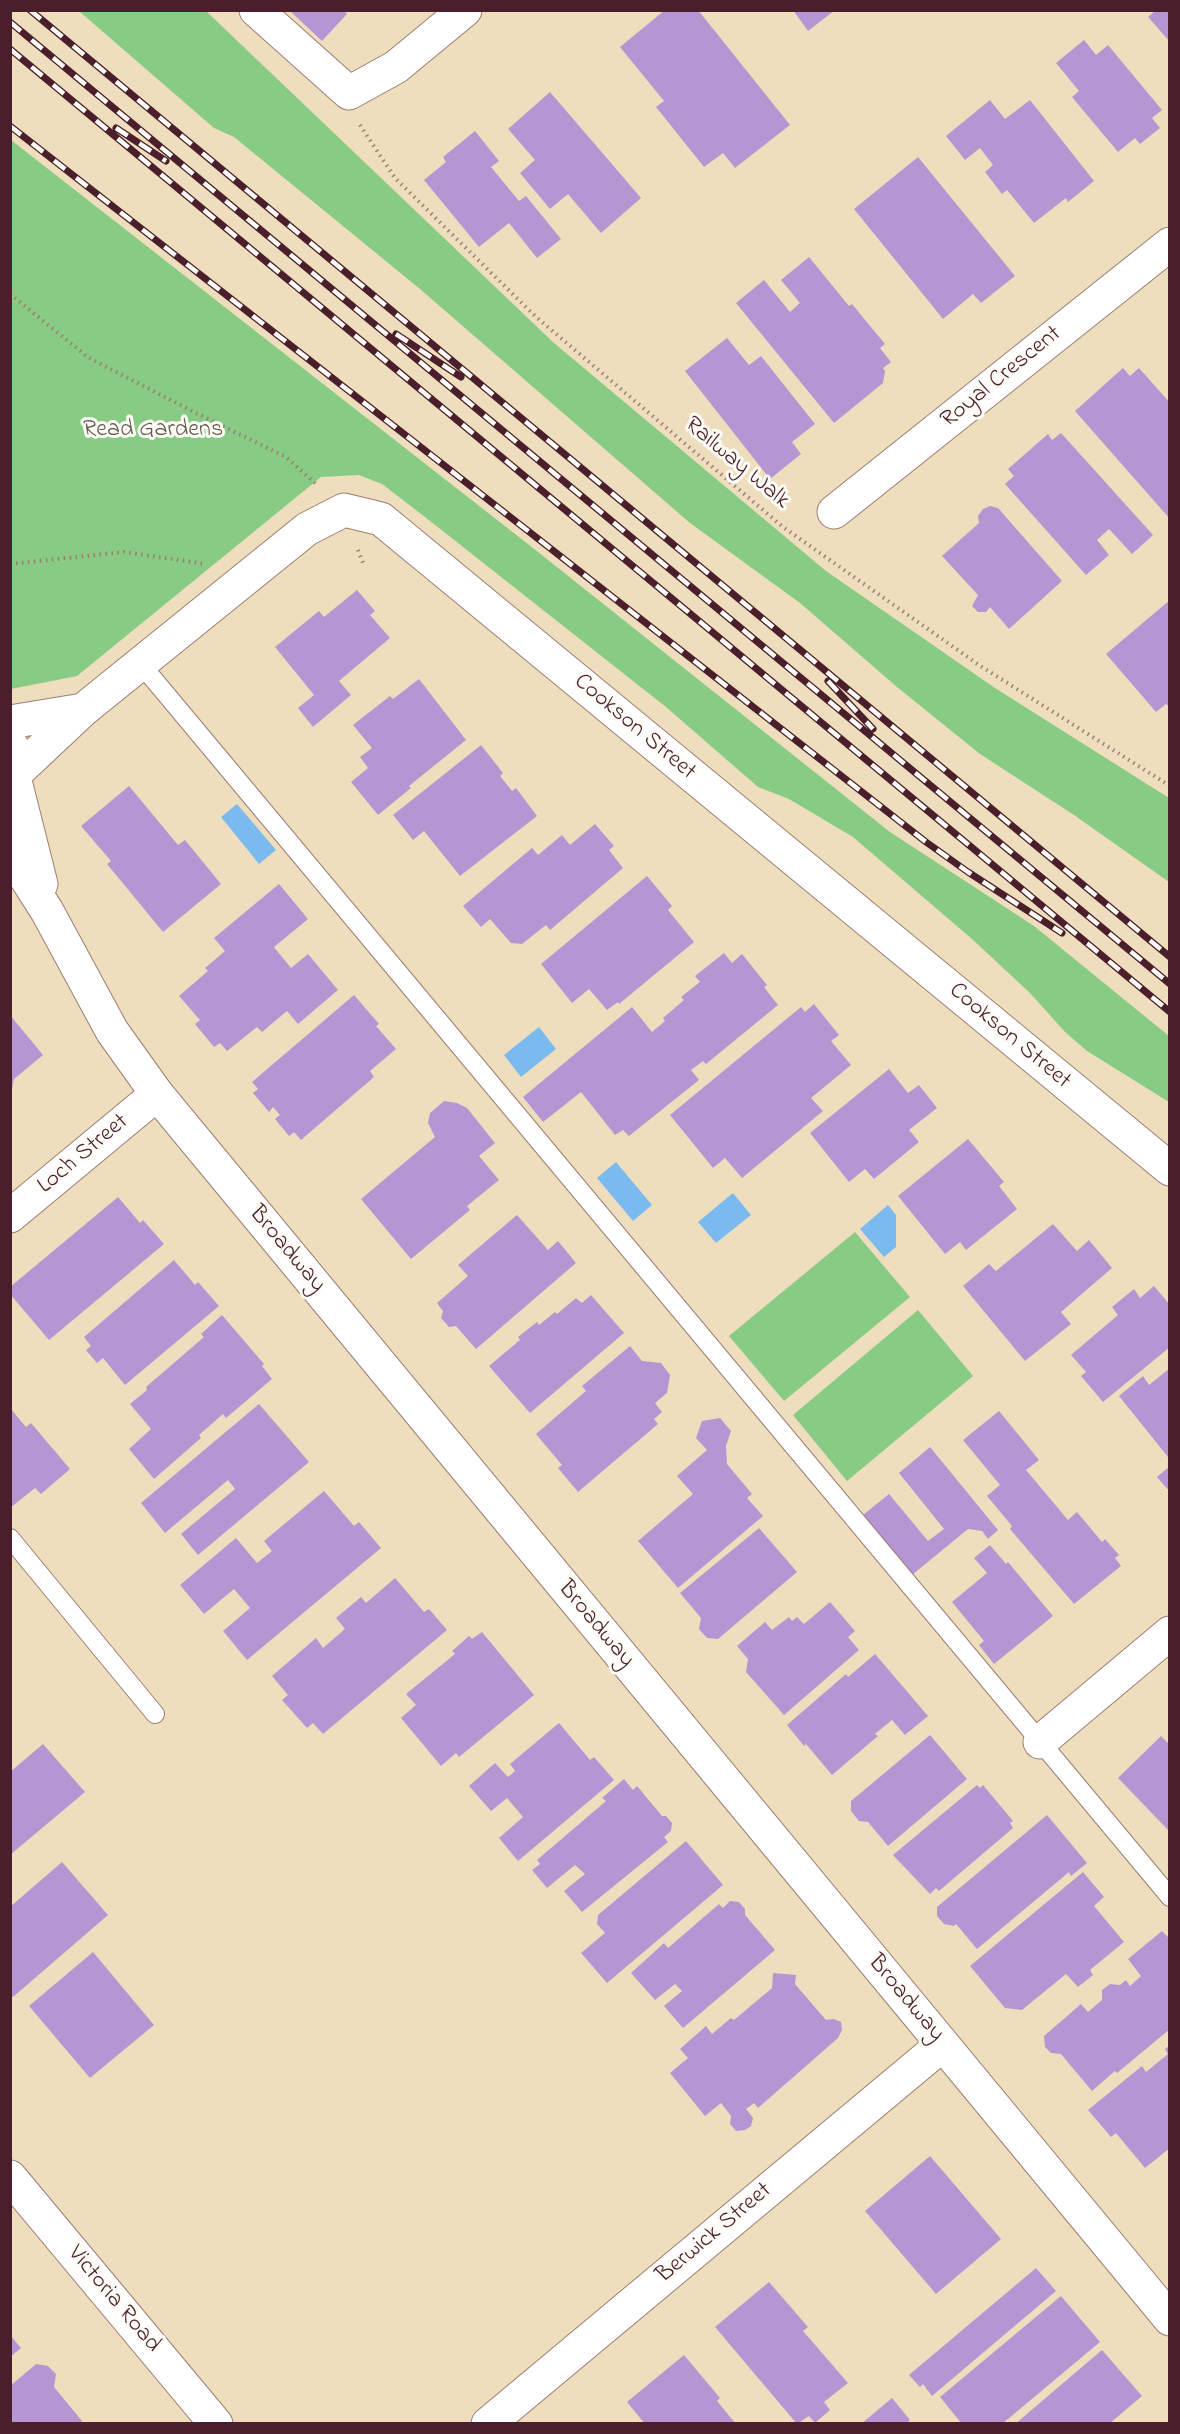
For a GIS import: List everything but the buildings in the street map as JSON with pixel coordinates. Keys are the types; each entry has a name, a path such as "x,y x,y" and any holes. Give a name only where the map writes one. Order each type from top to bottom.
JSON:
{"street":[{"path":"256,10 349,93 396,67 465,10"},
{"name":"Royal Crescent","path":"834,512 1170,244"},
{"path":"13,771 140,663 307,529 344,510"},
{"name":"Cookson Street","path":"344,510 381,519 1170,1169"},
{"path":"10,722 83,710"},
{"name":"Broadway","path":"13,771 47,911"},
{"name":"Broadway","path":"10,854 47,911 112,1031 157,1094 1170,2319"},
{"name":"Loch Street","path":"10,1216 157,1094"},
{"path":"1040,1742 1170,1633"},
{"name":"Berwick Street","path":"488,2424 942,2045"},
{"name":"Victoria Road","path":"10,2177 216,2424"}],"lane":[{"path":"140,663 1170,1897"},
{"path":"10,1538 155,1714"}],"path":[{"name":"Railway Walk","path":"349,93 355,116 395,178 535,316 783,527 979,665 1170,786"},
{"path":"10,294 89,358 286,457 344,510 363,563"},
{"path":"10,564 124,552 254,572"}],"green space":[{"path":"79,11 206,11 554,343 826,571 995,688 1169,798 1169,882 1074,815 980,754 897,687 800,603 690,523 420,289 234,137 214,128"},
{"name":"Read Gardens","path":"11,140 533,548 890,832 1034,926 1169,1036 1169,1102 1087,1051 972,939 853,837 789,799 758,787 666,707 425,517 382,484 359,475 321,477 77,676 11,689"},
{"path":"855,1232 910,1297 784,1401 729,1336"},
{"path":"918,1310 973,1376 847,1481 793,1415"}],"water":[{"path":"237,804 276,850 259,864 221,817"},
{"path":"539,1027 556,1049 521,1077 504,1055"},
{"path":"616,1162 652,1205 633,1221 597,1178"},
{"path":"733,1193 751,1215 716,1243 698,1222"},
{"path":"888,1205 896,1215 896,1247 884,1257 860,1229"}],"railway":[{"path":"30,10 1170,957"},
{"path":"10,22 1170,984"},
{"path":"10,49 1170,1012"},
{"path":"10,126 926,842 1062,933"},
{"path":"116,128 166,161"},
{"path":"396,334 461,377"},
{"path":"828,681 873,729"}]}
